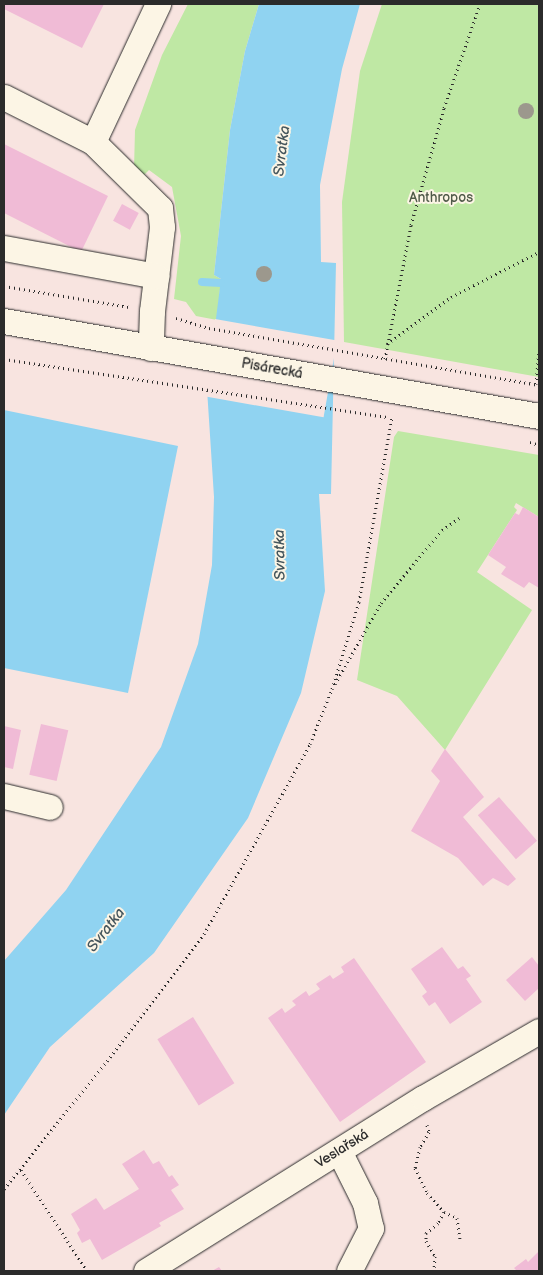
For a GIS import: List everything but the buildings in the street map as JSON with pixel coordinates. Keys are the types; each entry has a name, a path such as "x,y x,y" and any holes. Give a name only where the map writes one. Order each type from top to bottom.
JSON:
{"street":[{"path":"93,142 158,4"},
{"path":"4,97 93,142 160,208 162,227 152,311 151,348"},
{"path":"4,248 156,276"},
{"name":"Pisárecká","path":"4,321 539,416"},
{"path":"4,796 50,807"},
{"name":"Veslařská","path":"146,1271 339,1151 539,1031"},
{"path":"339,1151 364,1203 371,1228 350,1271"}],"path":[{"path":"385,359 411,225 444,108 480,4"},
{"path":"387,344 452,297 539,252"},
{"path":"4,286 152,311 209,328 536,384 539,349"},
{"path":"4,359 347,412 392,417 360,602 332,689 310,744 204,934 21,1170 4,1189"},
{"path":"332,689 381,603 442,530 459,518"},
{"path":"426,1120 429,1132 420,1147 415,1168 426,1193 444,1212 457,1218 460,1239"},
{"path":"21,1170 87,1271"},
{"path":"434,1271 435,1256 426,1241 426,1233 438,1223 444,1212"}],"green space":[{"path":"188,4 259,4 245,51 230,130 214,275 221,279 217,320 196,316 186,302 174,299 181,236 172,187 149,170 144,175 134,169 135,130 162,55"},
{"name":"Anthropos","path":"382,4 539,4 539,377 344,342 342,202 360,71"},
{"path":"398,431 539,455 539,517 516,503 514,507 517,510 477,572 532,610 445,750 397,696 357,680 394,437"}],"water":[{"name":"Svratka","path":"259,4 360,4 342,69 320,185 321,262 336,263 331,494 319,494 325,591 301,693 248,818 154,953 50,1047 4,1115 4,961 66,890 161,747 198,644 212,565 214,497 207,389 221,279 214,275 230,130 245,51"},
{"path":"4,410 178,446 128,693 4,668"}],"pier":[{"path":"215,319 337,341 324,417 201,396"}],"waterway":[{"path":"202,282 221,283"}]}
